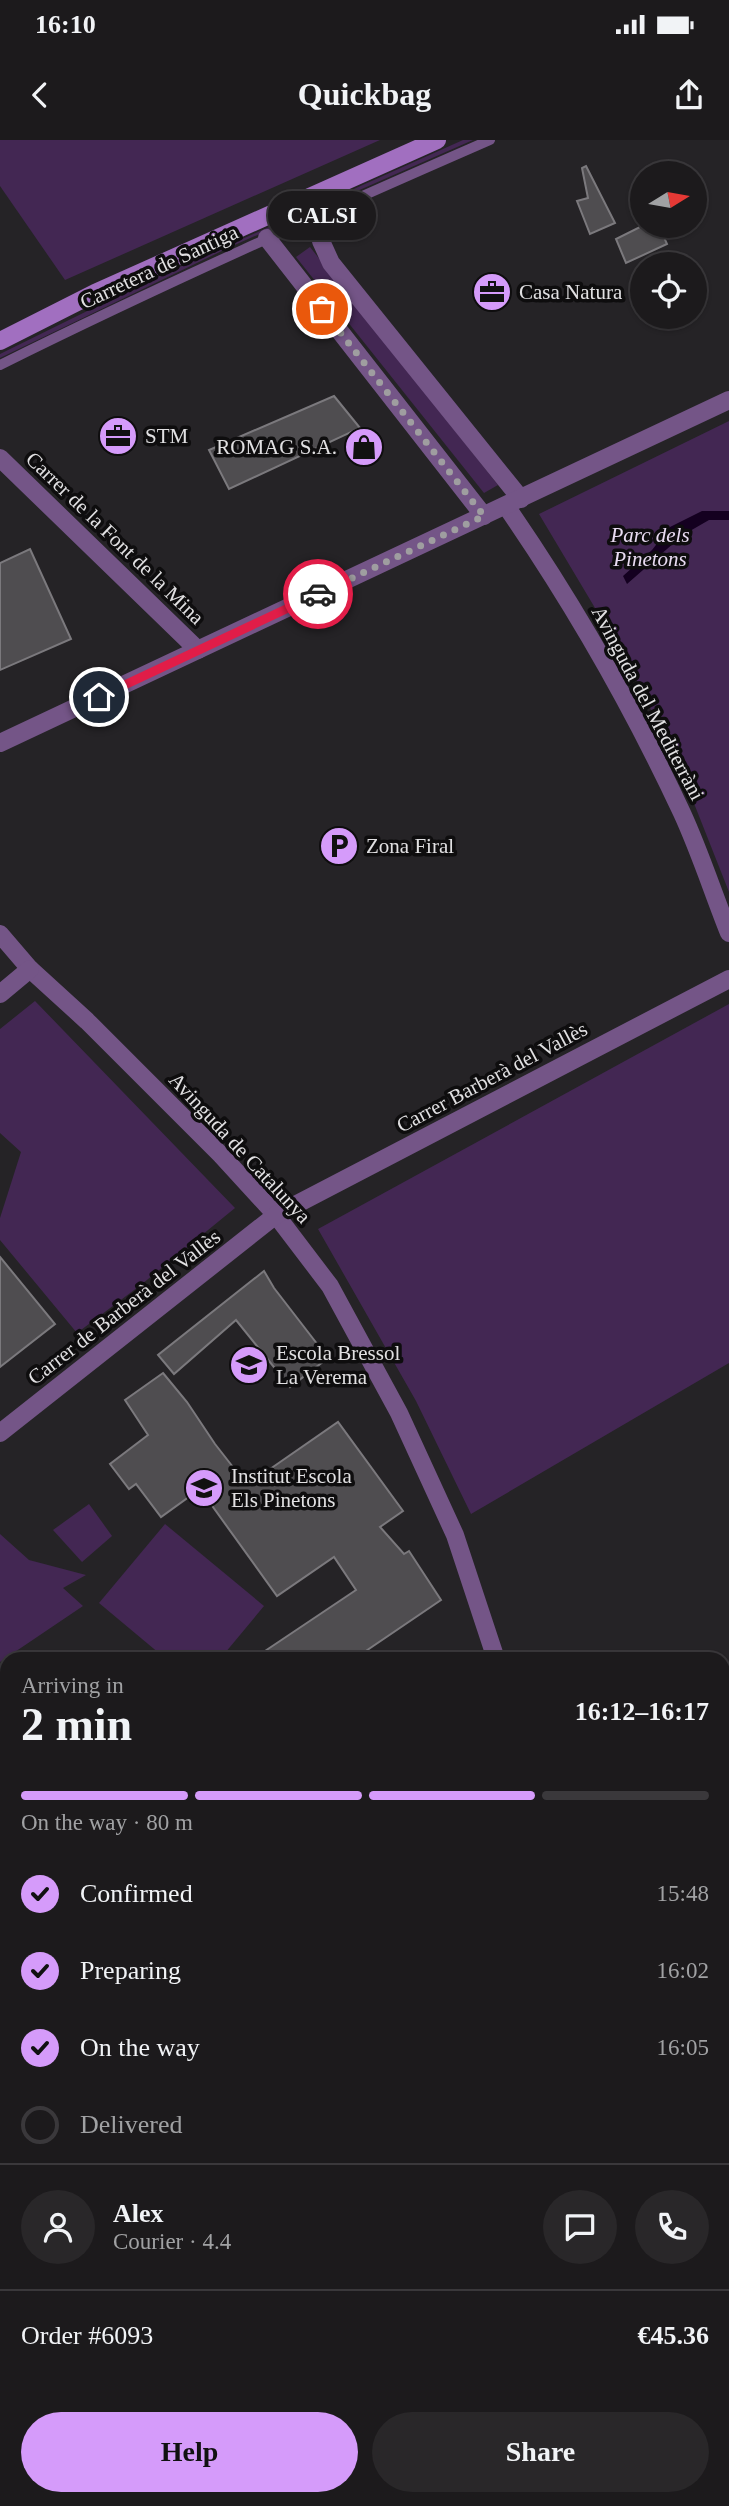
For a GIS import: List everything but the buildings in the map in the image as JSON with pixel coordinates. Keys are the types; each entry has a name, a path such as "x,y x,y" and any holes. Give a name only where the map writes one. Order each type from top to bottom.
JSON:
{"main road":[{"path":"0,341 95,293 438,140"}],"street":[{"name":"Avinguda del Mediterràni","path":"318,215 321,241 331,263 514,502 637,721 683,816 729,933"},
{"path":"267,238 484,516"},
{"path":"0,743 729,400"},
{"name":"Carrer de la Font de la Mina","path":"0,458 198,650"},
{"name":"Avinguda de Catalunya","path":"0,934 30,969 87,1020 221,1155 276,1215 330,1286 399,1413 455,1535 493,1652"},
{"path":"0,994 30,969"},
{"name":"Carrer Barberà del Vallès","path":"276,1215 729,979"},
{"name":"Carrer de Barberà del Vallès","path":"0,1433 276,1215"}],"lane":[{"name":"Carretera de Santiga","path":"0,365 267,238 490,140"}],"green space":[{"path":"0,140 380,140 65,280 0,186"},
{"path":"463,140 473,140 230,247 0,358 0,354 144,283"},
{"path":"310,247 498,485 484,493 296,257"},
{"name":"Parc dels Pinetons","path":"729,421 729,892 682,773 629,665 539,514"},
{"path":"35,1001 235,1208 77,1333 0,1240 0,1218 21,1152 0,1133 0,1029"},
{"path":"729,1004 729,1363 471,1514 416,1401 318,1229"},
{"path":"89,1504 112,1536 82,1562 53,1530"},
{"path":"165,1524 264,1606 226,1652 158,1652 99,1603"},
{"path":"0,1534 29,1560 86,1575 63,1588 83,1606 15,1652 0,1652"}],"shaded area":[{"path":"702,511 729,511 729,520 709,520 683,535 627,584 623,576 652,550 670,527"}],"way so far":[{"path":"318,594 484,516 322,309"}],"place":[{"name":"Casa Natura","path":"492,292"},
{"name":"CALSI","path":"322,309"},
{"name":"STM","path":"118,436"},
{"name":"ROMAG S.A.","path":"364,447"},
{"name":"Zona Firal","path":"339,846"},
{"name":"Escola Bressol La Verema","path":"249,1365"},
{"name":"Institut Escola Els Pinetons","path":"204,1488"}],"route":[{"path":"99,697 318,594"}]}
